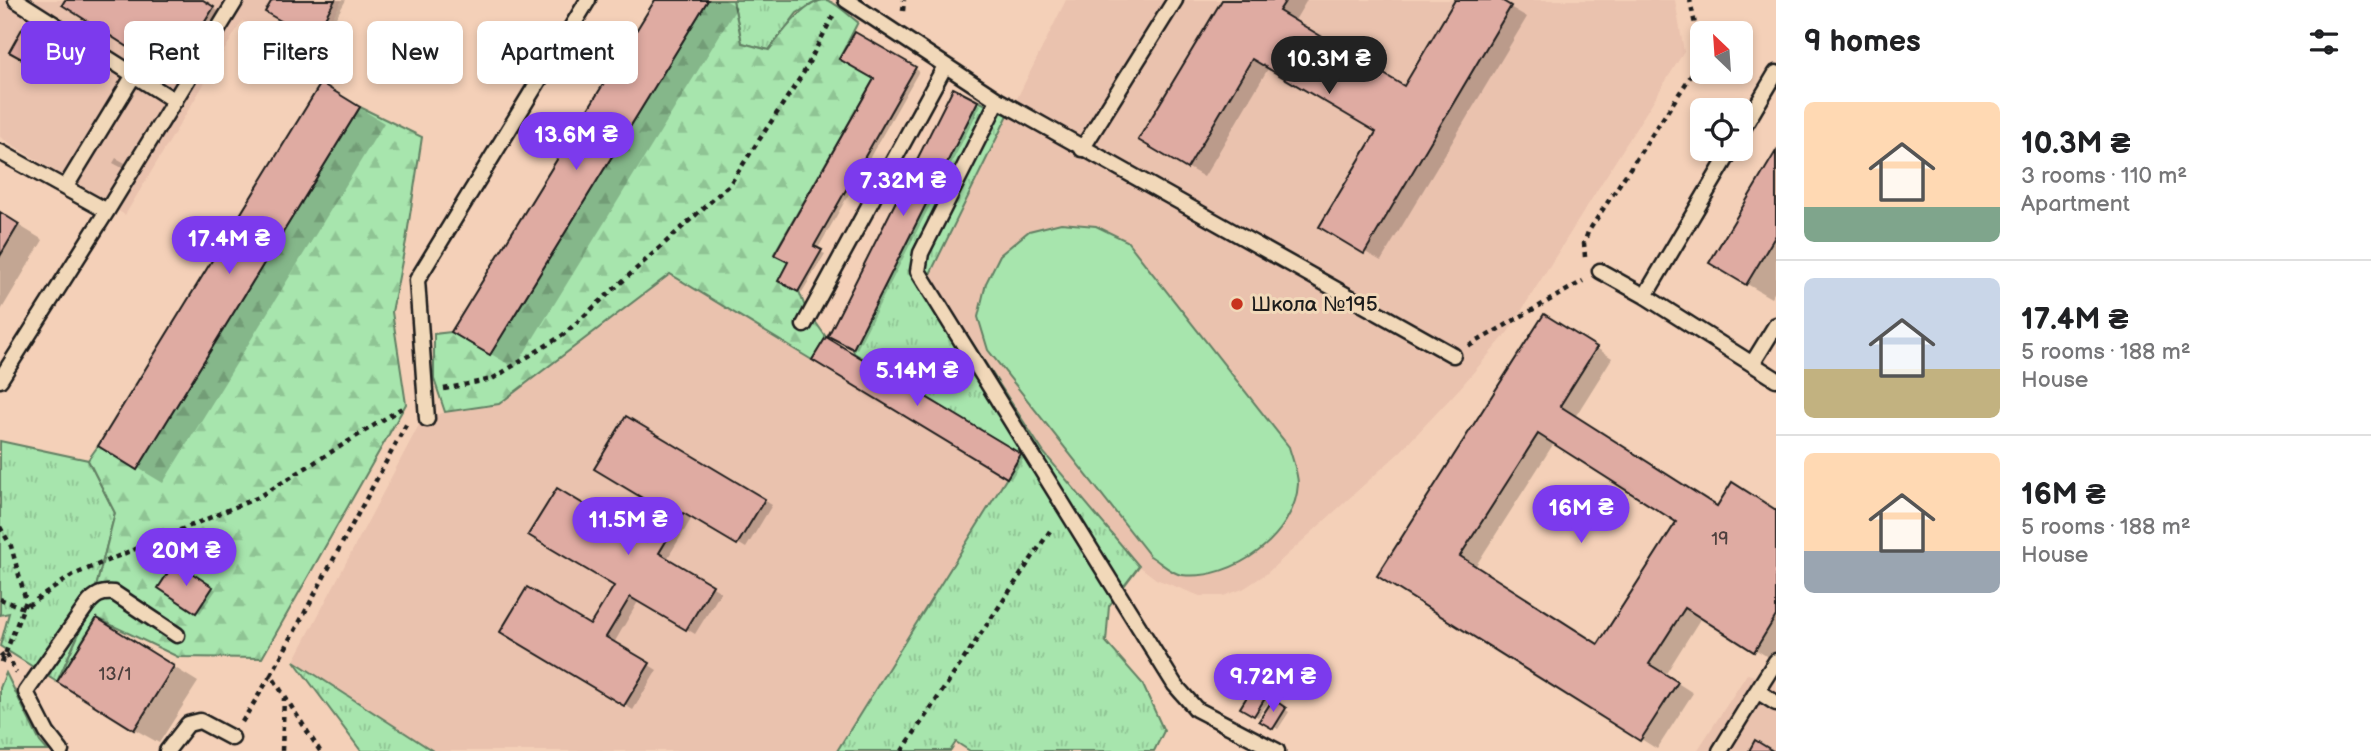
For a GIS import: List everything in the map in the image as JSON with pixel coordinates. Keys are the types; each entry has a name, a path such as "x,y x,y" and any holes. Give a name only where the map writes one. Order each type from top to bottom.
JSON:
{"lane":[{"path":"16,0 124,69"},
{"path":"0,380 236,0"},
{"path":"426,406 416,280 588,0"},
{"path":"846,0 998,100 1453,355"},
{"path":"1082,149 1175,0"},
{"path":"804,325 945,66"},
{"path":"1753,112 1776,73"},
{"path":"65,188 129,84"},
{"path":"148,84 175,101"},
{"path":"998,100 921,253 918,271 1184,697 1208,716 1277,751"},
{"path":"0,152 107,211"},
{"path":"1645,296 1724,161"},
{"path":"1601,271 1776,379"},
{"path":"1752,364 1776,325"},
{"path":"61,751 47,733 26,692 86,605 95,596 105,592 114,593 177,635"},
{"path":"1720,751 1776,661"},
{"path":"1757,691 1776,703"},
{"path":"167,751 188,724 200,721 232,738"}],"path":[{"path":"1453,355 1601,271 1590,264 1584,255 1588,232 1702,59 1690,0"},
{"path":"24,608 73,575 260,497 426,406 492,379 563,335 730,184 804,72 835,12"},
{"path":"232,738 271,676 408,419 426,406"},
{"path":"902,751 1066,508"},
{"path":"0,527 11,546 26,601 0,667"},
{"path":"0,599 24,608"},
{"path":"271,676 320,751"},
{"path":"282,751 284,697"}],"shaded area":[{"path":"0,0 342,0 331,21 238,21 238,28 224,51 224,21 124,21 124,84 204,84 125,215 0,137"},
{"name":"Школа №195","path":"1066,0 1675,0 1684,52 1508,332 1460,388 1400,452 1266,574 1243,589 1223,596 1200,596 1156,579 1139,566 1044,453 929,275"},
{"path":"670,274 1007,478 837,751 433,751 294,661 421,421 445,412 499,404"},
{"path":"1747,674 1776,681 1776,751 1697,751"}],"green space":[{"path":"708,0 733,0 742,43 769,50 802,12 818,2 830,1 858,22 839,59 874,79 774,254 788,262 805,307 826,337 812,360 670,274 499,404 445,412 434,379 434,334 451,332 490,355"},
{"path":"733,0 819,0 797,13 769,50 742,43"},
{"path":"978,101 1008,115 929,276 1044,453 1139,566 1109,606 1106,642 1142,683 1164,731 1154,751 970,751 956,742 950,751 837,751 1021,455 854,353 853,349"},
{"path":"360,107 422,137 392,312 406,404 262,658 178,657 97,618 57,682 91,607 115,513 88,460 98,446 137,469"},
{"path":"1061,223 1096,226 1127,241 1289,447 1298,480 1294,503 1286,521 1273,537 1240,563 1202,575 1182,575 1150,556 988,350 978,317 986,283 1000,255 1029,231"},
{"path":"0,441 88,460 115,513 91,607 57,682 0,646 9,613 0,615"},
{"path":"294,661 433,751 361,751"},
{"path":"6,673 40,742 48,751 0,751 0,688"}],"building":[{"path":"65,0 203,0 214,7 205,21 124,21 124,44 110,36 110,21 87,21 62,5"},
{"path":"272,0 335,0 323,21 281,21 265,12"},
{"path":"655,0 708,0 490,355 451,332 603,84 638,84 638,28"},
{"path":"1222,0 1286,0 1279,11 1404,86 1455,0 1501,0 1511,6 1364,254 1319,227 1376,132 1252,59 1187,169 1138,140"},
{"path":"21,31 21,59 9,52"},
{"path":"855,32 916,67 814,246 822,250 798,292 778,281 788,262 774,255 874,79 839,59"},
{"path":"320,84 360,107 137,470 98,446"},
{"path":"953,88 978,101 853,349 828,336"},
{"path":"1776,151 1776,235 1746,285 1709,263"},
{"path":"0,212 19,224 0,256"},
{"path":"1544,314 1597,347 1560,406 1717,506 1732,482 1776,510 1776,616 1754,652 1685,608 1649,664 1678,682 1640,741 1377,576","holes":["1538,434 1676,522 1598,644 1460,556"]},
{"path":"826,337 1021,454 1007,478 812,360"},
{"path":"626,416 765,499 737,545 683,513 659,553 713,585 686,630 630,597 606,637 650,663 624,706 500,632 527,587 590,625 614,586 528,535 557,488 646,542 664,511 594,469"},
{"path":"175,562 213,587 196,613 158,588"},
{"path":"97,618 174,666 134,730 57,682"},
{"path":"1253,687 1267,695 1254,716 1240,708"},
{"path":"1273,699 1286,708 1273,729 1259,721"},
{"path":"1755,740 1773,751 1749,751"}],"place":[{"name":"Школа №195","path":"1237,304"}]}
